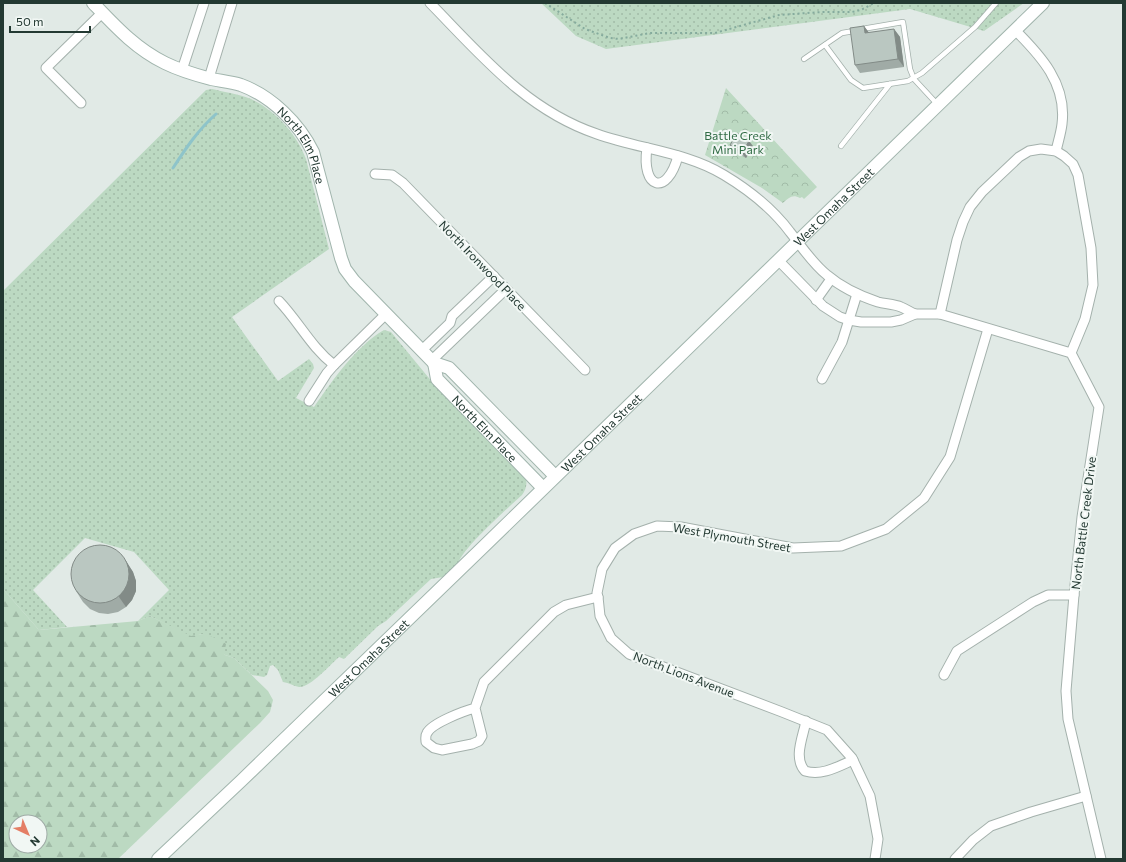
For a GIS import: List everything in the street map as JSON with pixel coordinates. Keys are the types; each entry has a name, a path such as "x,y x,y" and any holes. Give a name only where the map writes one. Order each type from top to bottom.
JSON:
{"main road":[{"name":"North Elm Place","path":"93,3 132,42 143,50 167,64 182,70 240,85 263,96 273,103 296,126 313,152 345,269 354,281 421,351 433,362 449,368 555,476"},
{"name":"West Omaha Street","path":"158,859 241,781 1043,3"},
{"name":"North Elm Place","path":"433,362 437,379 543,488"}],"street":[{"path":"182,70 204,3"},
{"path":"209,78 232,3"},
{"path":"430,3 508,82 544,109 572,124 596,134 678,156 710,167 738,183 764,204 790,231 804,252 831,279 857,294 878,302 901,307 915,314"},
{"path":"81,103 46,68 102,13"},
{"path":"1015,30 1037,52 1046,64 1060,92 1062,102 1062,123 1056,151"},
{"path":"647,148 645,161 646,168 650,179 656,182 662,182 668,178 675,167 678,156"},
{"path":"778,260 816,300 831,311 849,320 861,322 891,322 901,320 915,314 940,314 988,330 1071,353 1085,319 1093,285 1091,248 1078,175 1073,164 1064,156 1056,151 1041,149 1029,151 1019,157 982,192 970,207 957,240 940,314"},
{"name":"North Ironwood Place","path":"375,174 392,174 403,183 585,370"},
{"path":"421,351 450,323 452,316 494,276"},
{"path":"816,300 831,279"},
{"path":"433,362 506,289"},
{"path":"822,379 842,342 857,294"},
{"path":"279,301 294,318 313,345 334,365"},
{"path":"309,401 334,365 386,314"},
{"name":"West Plymouth Street","path":"597,595 602,569 615,548 634,534 657,526 681,527 793,548 841,546 886,529 924,498 950,456 988,330"},
{"name":"North Battle Creek Drive","path":"1071,353 1099,407 1082,517 1066,691 1068,719 1101,859"},
{"path":"475,708 464,711 435,725 427,731 426,742 434,748 442,750 472,744 479,741 482,736 475,708 484,682 554,612 566,605 597,595"},
{"name":"North Lions Avenue","path":"597,595 600,616 611,638 629,654 826,730 853,760 870,796 878,839 875,859"},
{"path":"944,675 957,651 1032,602 1048,595 1074,595"},
{"path":"806,721 799,754 799,762 805,771 810,773 829,771 853,760"},
{"path":"955,859 973,840 991,826 1031,812 1086,796"}],"lane":[{"path":"825,45 850,80 863,88 908,81 922,74 968,33 996,3"},
{"path":"804,59 842,33 903,22 910,69 914,79 938,105"},
{"path":"841,146 890,84"}],"path":[{"path":"545,3 585,30 610,38 619,38 650,33 715,33 779,15 822,12 852,12 861,10 874,3"}],"green space":[{"path":"541,3 1024,3 984,31 910,9 606,49 576,36"},
{"name":"Battle Creek Mini Park","path":"726,88 817,187 804,199 802,197 793,197 789,198 783,203 762,188 705,155"},
{"path":"212,89 251,99 277,116 291,132 306,159 329,249 232,317 278,381 309,359 314,368 296,398 314,407 345,365 364,345 384,330 391,332 433,383 525,476 526,482 522,495 475,540 466,550 458,565 443,577 431,579 386,621 378,626 344,659 339,657 309,684 299,687 283,682 278,670 273,665 270,666 267,675 264,677 252,675 234,658 225,655 202,634 191,637 150,616 138,621 169,590 134,552 85,538 33,590 67,627 39,630 3,589 3,291 206,90"},
{"path":"3,589 39,630 138,621 150,616 191,636 202,634 219,639 226,644 223,652 225,655 234,658 268,691 273,700 270,712 260,723 118,859 3,859"}],"building":[{"path":"864,26 865,33 894,29 898,59 855,65 850,28"},
{"path":"737,133 749,141 742,153 730,145"},
{"path":"100,545 111,547 124,558 127,563 129,574 127,585 116,598 111,601 100,603 89,601 76,590 73,585 71,574 73,563 84,550 89,547"}],"waterway":[{"path":"173,168 198,133 216,114"}]}
